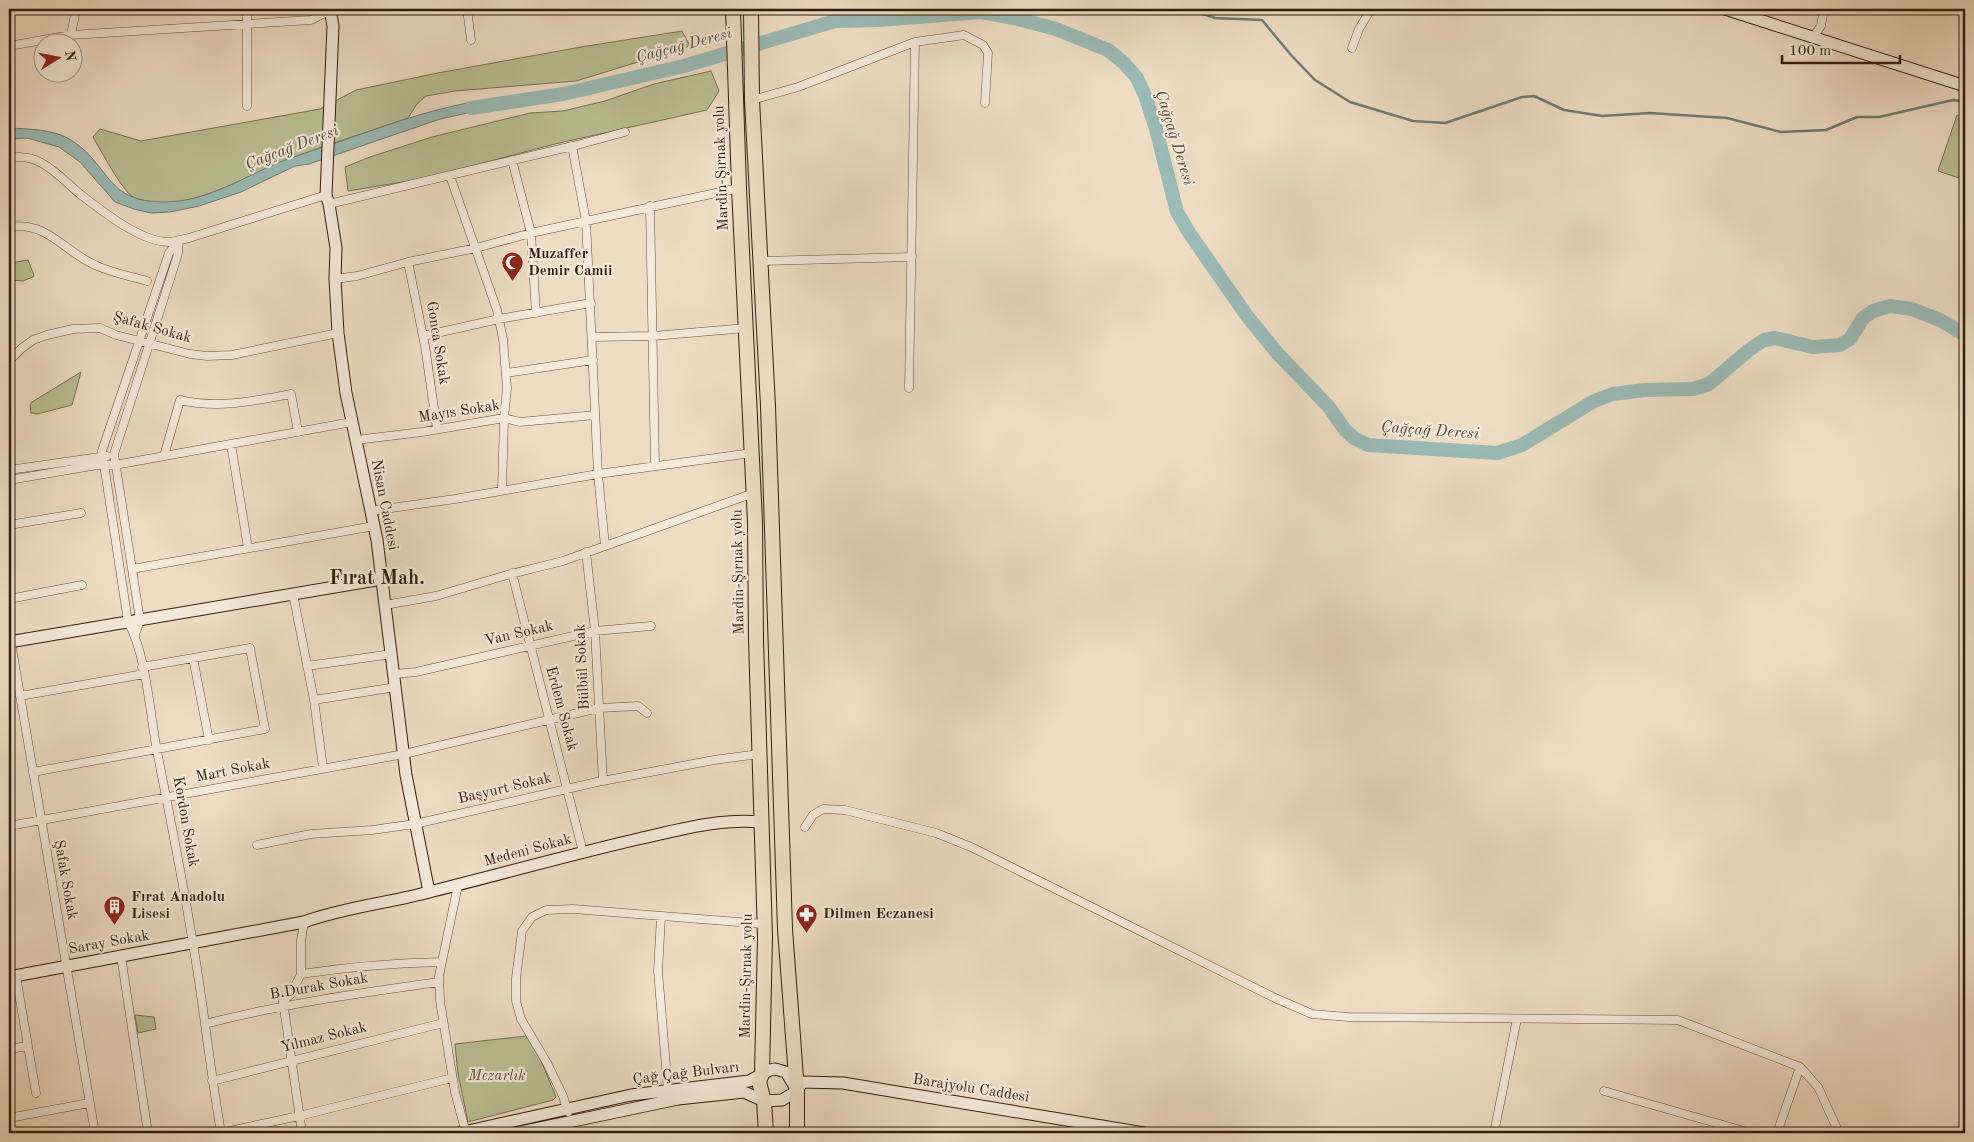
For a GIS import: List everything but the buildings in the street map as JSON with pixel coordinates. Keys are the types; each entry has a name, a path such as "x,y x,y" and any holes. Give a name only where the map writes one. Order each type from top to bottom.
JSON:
{"highway":[{"name":"Mardin-Şırnak yolu","path":"733,12 739,188 754,493 764,924 762,1074 758,1082 764,1101 766,1133"},
{"path":"751,12 752,100 773,522 775,635 786,929 797,1090 797,1133"}],"street":[{"path":"71,32 76,9"},
{"path":"247,9 247,106"},
{"path":"82,34 311,20 332,9"},
{"name":"Nisan Caddesi","path":"332,9 330,122 326,181 327,199 336,248 335,279 338,334 346,392 374,526 392,654 406,775 429,892"},
{"path":"467,9 471,40"},
{"path":"1352,48 1359,29 1371,9"},
{"path":"1725,9 1965,86"},
{"path":"1813,37 1821,26 1824,9"},
{"path":"752,100 798,87 915,42 964,35 983,44 988,52 984,103"},
{"path":"9,46 32,42"},
{"path":"909,388 915,42"},
{"path":"9,158 25,157 37,160 60,175 79,193 131,229 154,239 170,242 327,199 450,176 625,132"},
{"path":"572,146 586,221 598,474 605,546"},
{"path":"512,160 531,233 536,313"},
{"path":"450,176 476,248 499,319 503,339 507,388 504,418 502,490"},
{"path":"335,279 357,276 408,262 476,248 531,233 650,206 739,188"},
{"path":"650,206 655,466"},
{"path":"9,227 23,226 36,228 48,233 96,266 147,281"},
{"path":"135,635 128,622 102,451 169,253 178,240"},
{"path":"135,635 140,620 114,455 178,254 178,240"},
{"path":"761,261 912,257"},
{"name":"Gonca Sokak","path":"408,262 423,336 437,429"},
{"path":"423,336 499,319 591,303"},
{"name":"Şafak Sokak","path":"9,361 33,340 52,333 73,329 100,328 116,335 190,354 207,356 232,354 338,334"},
{"path":"592,337 653,336 746,328"},
{"path":"506,373 593,360"},
{"path":"164,456 180,400 201,404 223,405 292,394 298,432"},
{"name":"Mayıs Sokak","path":"356,440 504,418 520,422 596,415"},
{"path":"9,470 103,460 115,465 352,422"},
{"path":"231,444 248,548"},
{"path":"370,511 455,499 598,474 752,453"},
{"path":"9,480 103,460 114,455"},
{"path":"385,605 436,596 512,573 563,561 754,493"},
{"path":"9,525 81,513"},
{"path":"132,570 374,526"},
{"name":"Bülbül Sokak","path":"586,552 595,631 603,781"},
{"name":"Erdem Sokak","path":"512,573 583,852"},
{"path":"9,639 128,622 382,579"},
{"path":"9,598 82,585"},
{"path":"293,594 314,700 323,768"},
{"name":"Van Sokak","path":"394,674 416,672 595,631 650,626"},
{"name":"Kordon Sokak","path":"135,635 167,798 192,943 220,1133"},
{"name":"Şafak Sokak","path":"9,639 95,1133"},
{"path":"20,696 143,671 193,658 250,648 265,729 33,772"},
{"path":"308,666 392,654"},
{"path":"193,658 209,740"},
{"path":"314,700 396,687"},
{"name":"Mart Sokak","path":"9,826 404,754 599,708 638,706 647,713"},
{"name":"Başyurt Sokak","path":"256,845 311,834 372,830 415,824 603,781 714,760 759,754"},
{"path":"805,827 813,815 823,809 838,809 936,833 972,847 1230,976 1312,1014 1348,1017 1678,1020 1800,1067 1818,1087 1839,1133"},
{"name":"Medeni Sokak","path":"304,922 320,916 458,885 583,852 711,823 740,820 761,822"},
{"path":"458,885 441,962 439,982 443,1023 452,1078 464,1133"},
{"path":"572,1121 563,1096 547,1063 521,1019 516,1001 516,978 522,931 532,917 546,910 573,909 764,924"},
{"path":"661,917 658,971 668,1090"},
{"path":"302,1133 283,1001 291,994 301,974 301,941 304,922"},
{"name":"Saray Sokak","path":"12,976 304,922"},
{"path":"121,956 148,1133"},
{"path":"301,974 394,962 441,962"},
{"path":"12,976 28,1046 36,1093"},
{"name":"B.Durak Sokak","path":"205,1024 320,999 439,982"},
{"path":"1494,1133 1517,1019"},
{"name":"Yılmaz Sokak","path":"212,1081 443,1023"},
{"path":"9,1049 28,1046"},
{"path":"1777,1133 1800,1067"},
{"name":"Çağ Çağ Bulvarı","path":"464,1133 566,1108 631,1095 749,1081 775,1070 786,1072 797,1090"},
{"path":"220,1133 299,1116 452,1078"},
{"name":"Barajyolu Caddesi","path":"797,1090 802,1082 843,1083 1144,1133"},
{"path":"764,1101 782,1100 797,1090"},
{"path":"1604,1091 1752,1133"},
{"name":"Çağ Çağ Bulvarı","path":"516,1133 678,1099 744,1092 764,1101"},
{"path":"9,1118 89,1104"}],"green space":[{"path":"682,31 690,46 576,81 455,91 426,96 417,104 408,118 289,159 213,192 171,203 151,202 133,197 112,170 93,137 100,129 141,141 320,109 356,90 581,47"},
{"path":"711,71 719,91 707,110 555,144 421,179 348,191 345,167 370,157 432,137 530,113 563,111 605,101 654,84"},
{"path":"1957,115 1965,118 1965,180 1938,171"},
{"path":"28,260 34,275 33,277 23,281 12,280 9,284 9,266 16,262"},
{"path":"81,372 72,405 37,414 31,413 30,405 32,402"},
{"path":"135,1015 154,1017 156,1029 138,1033"},
{"name":"Mezarlık","path":"526,1036 538,1053 556,1097 553,1100 468,1122 458,1074 455,1044"}],"water":[{"path":"484,100 488,104 486,109 440,119 309,164 295,166 241,192 199,206 170,212 151,213 115,202 80,162 59,147 27,138 9,139 9,128 41,130 64,136 84,150 119,189 130,196 144,200 164,202 181,201 213,192 288,159 385,126 434,111"}],"waterway":[{"path":"1188,9 1215,18 1262,20 1315,80 1350,102 1413,121 1445,123 1522,97 1534,96 1564,110 1602,116 1650,113 1727,118 1781,132 1826,130 1857,117 1879,117 1953,100 1965,102"},
{"name":"Çağçağ Deresi","path":"471,108 563,94 684,66 835,21 879,20 981,12 1056,29 1108,50 1124,63 1137,78 1156,129 1177,212 1190,234 1247,316 1278,354 1329,407 1345,430 1354,438 1368,445 1497,453 1522,445 1594,401 1613,394 1644,390 1693,389 1709,384 1749,350 1764,340 1775,338 1813,347 1840,345 1850,339 1863,318 1873,311 1890,306 1912,309 1940,320 1965,335"}],"place":[{"name":"Muzaffer Demir Camii","path":"512,282"},
{"name":"Fırat Anadolu Lisesi","path":"115,925"},
{"name":"Dilmen Eczanesi","path":"807,933"}],"district":[{"name":"Fırat Mah.","path":"377,579"}]}
